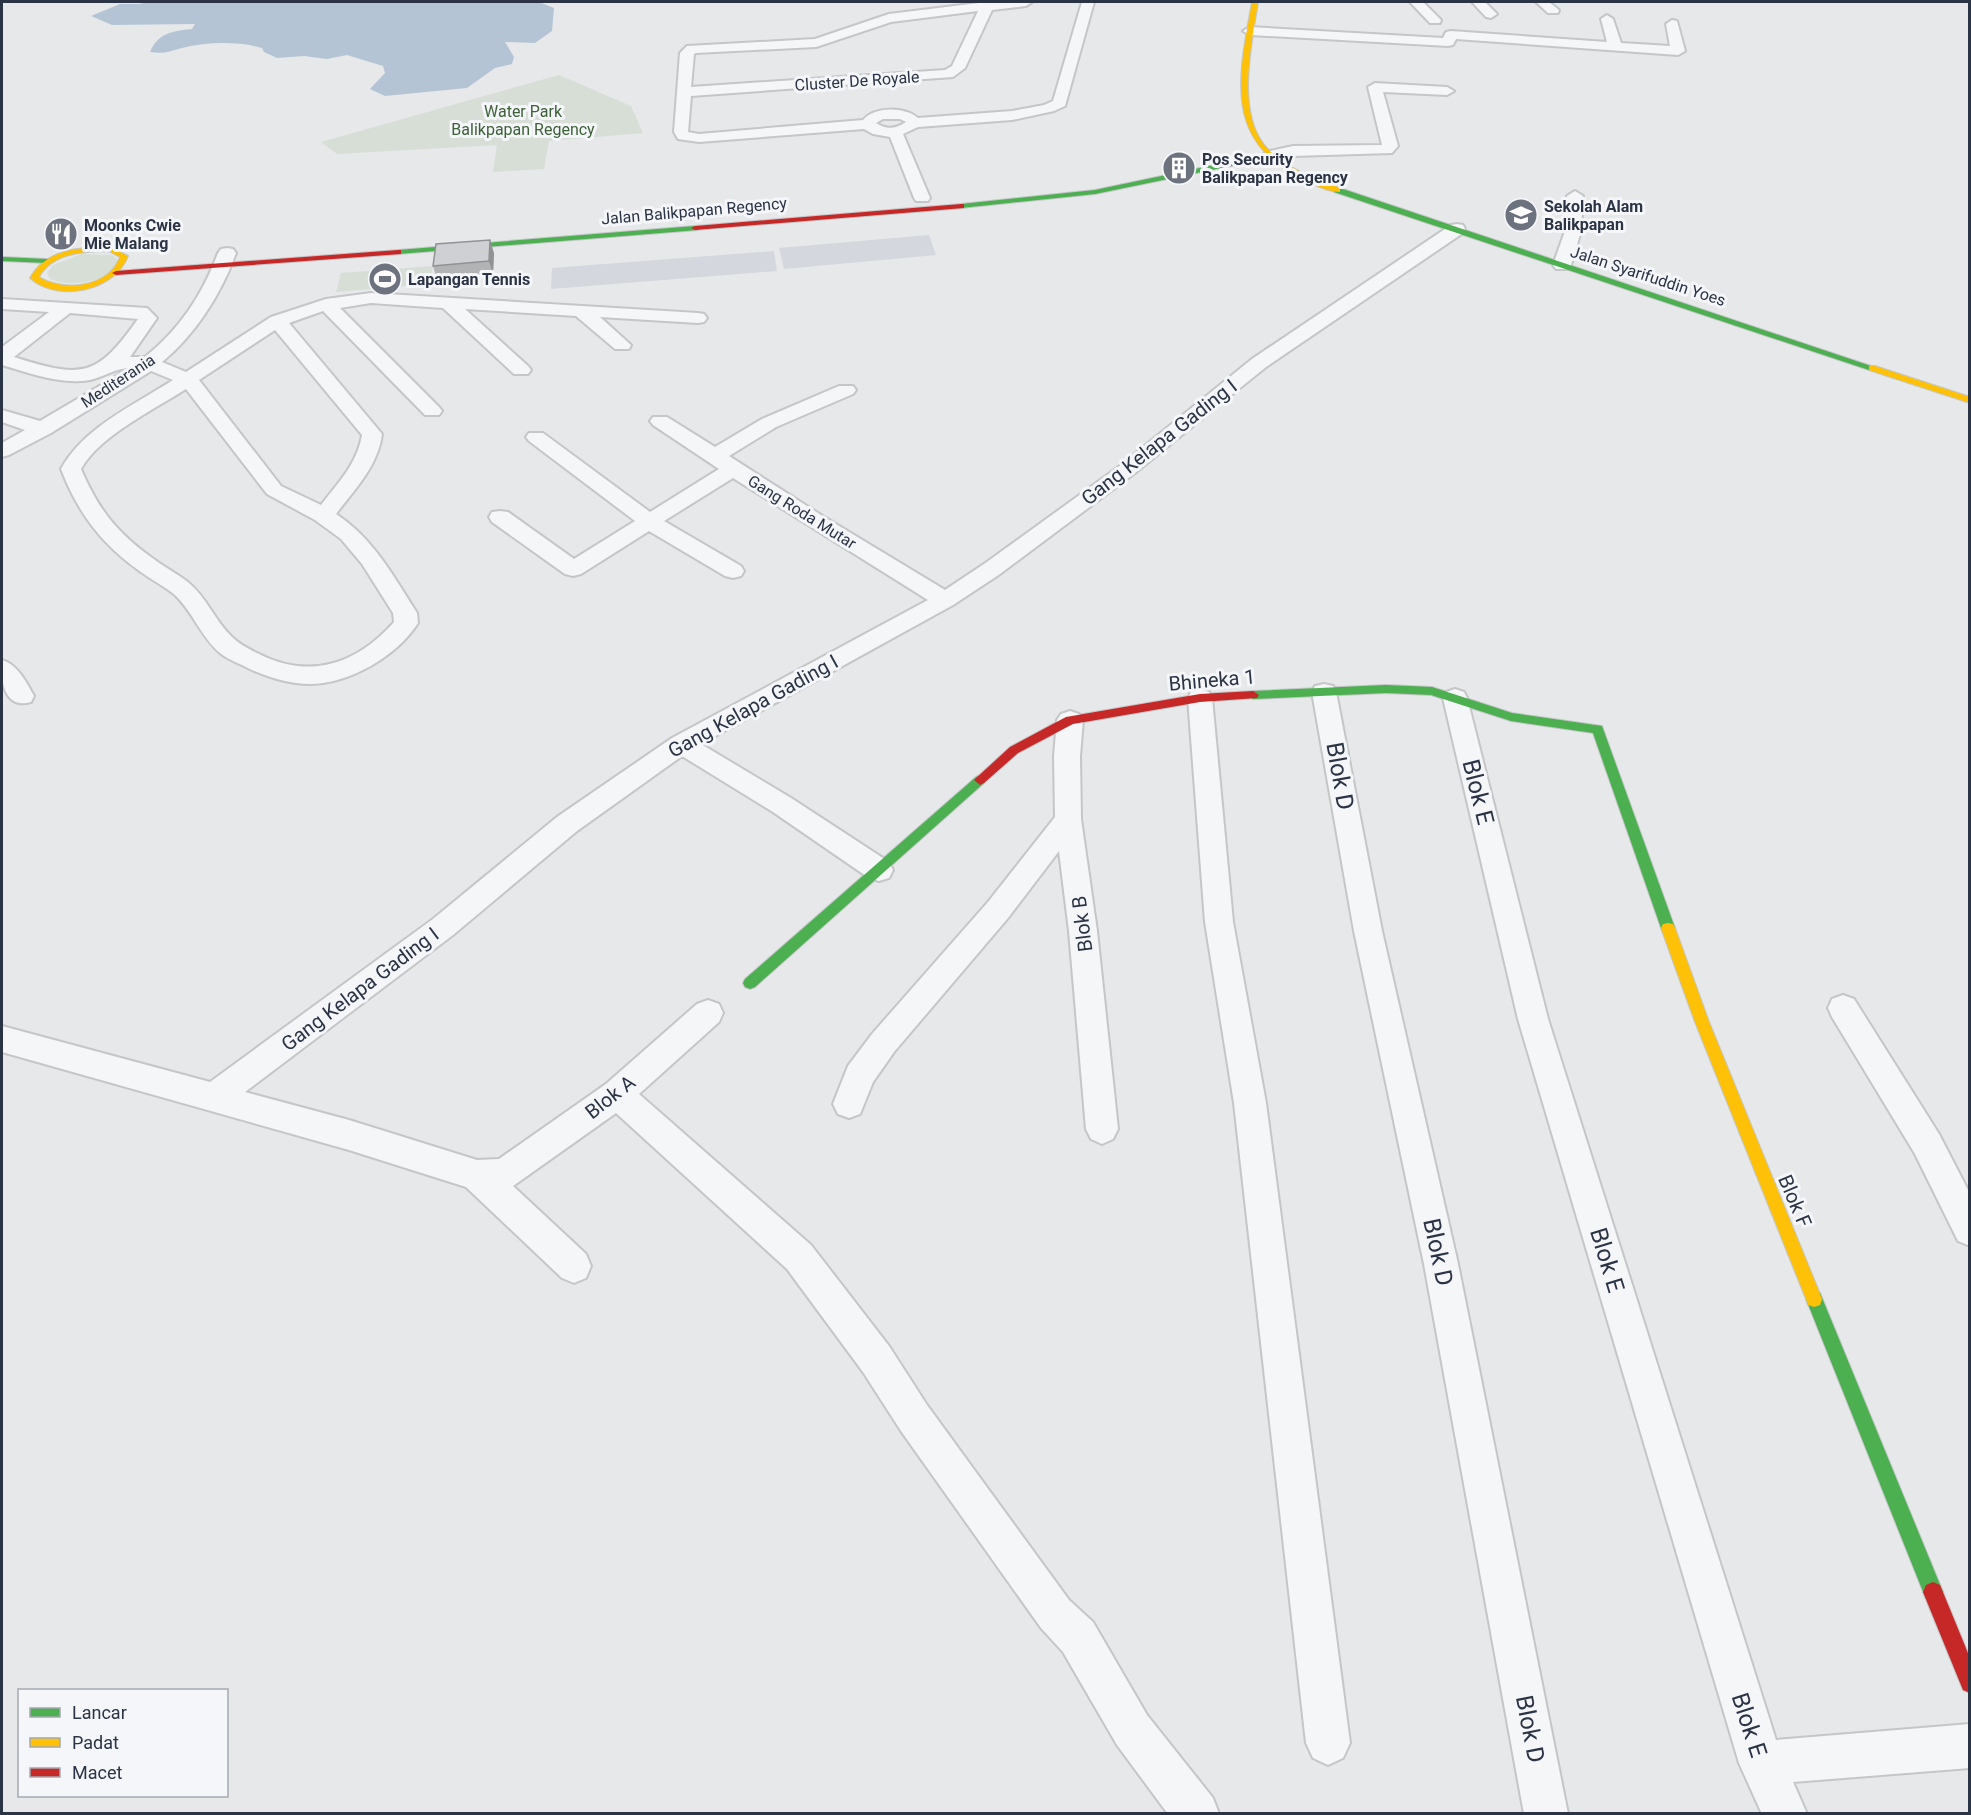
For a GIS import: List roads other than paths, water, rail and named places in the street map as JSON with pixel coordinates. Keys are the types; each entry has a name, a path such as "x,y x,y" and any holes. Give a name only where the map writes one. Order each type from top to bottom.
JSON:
{"main road":[{"path":"1255,2 1247,52 1248,123 1265,150"},
{"name":"Jalan Balikpapan Regency","path":"224,260 125,261 124,256 118,252 98,249 71,252 47,261 29,278 43,286 61,289 97,282 116,273 224,260 994,197 1265,150"},
{"name":"Jalan Syarifuddin Yoes","path":"1265,150 1287,167 1388,208 1970,400"},
{"name":"Jalan Balikpapan Regency","path":"887,206 922,198 994,197"},
{"name":"Jalan Balikpapan Regency","path":"2,259 47,261"},
{"path":"116,273 125,261"},
{"name":"Bhineka 1","path":"750,983 1014,750 1070,720 1200,698 1386,689 1432,691 1511,717 1598,729"},
{"name":"Blok F","path":"1598,729 1702,1022 1970,1683"}],"street":[{"path":"1026,2 889,18 816,43 692,49 687,53 681,132 683,136 691,138 868,124 877,131 895,132 908,129 914,123 1022,113 1054,107 1060,103 1088,2"},
{"path":"1416,2 1435,20"},
{"path":"1478,2 1491,14"},
{"path":"1542,2 1553,10"},
{"name":"Cluster De Royale","path":"685,92 948,74 957,68 987,6"},
{"path":"1607,19 1615,47"},
{"path":"1250,31 1448,42 1451,35 1678,51 1672,24"},
{"path":"1265,150 1388,150 1390,146 1375,87 1447,91"},
{"path":"868,124 870,119 890,114 911,118 914,123"},
{"path":"895,132 922,198"},
{"path":"1562,266 1573,231 1575,196"},
{"name":"Gang Kelapa Gading I","path":"213,1098 443,927 567,824 681,744 945,600 1026,546 1289,340 1457,229"},
{"name":"Mediterania","path":"2,451 44,429 149,363 180,335 224,260"},
{"path":"66,308 4,357 8,361 64,376 94,372 115,362 149,363 189,380 274,490 286,498 324,514 345,531 372,559 405,613 406,623 397,635 371,654 337,671 310,676 281,671 257,663 227,647 186,593 118,545 103,530 81,496 71,469 78,456 104,434 189,380 277,321 326,304 371,298 698,318"},
{"path":"448,303 521,370"},
{"path":"2,304 141,312 148,318 115,362"},
{"path":"326,304 432,411"},
{"path":"582,312 622,345"},
{"path":"277,321 372,434 366,460 324,514"},
{"path":"715,456 769,423 846,390"},
{"path":"2,416 44,429"},
{"name":"Gang Roda Mutar","path":"660,421 813,520 945,600"},
{"path":"536,437 650,522 733,571"},
{"path":"500,517 573,568 733,469"},
{"path":"2,668 22,696"},
{"name":"Blok D","path":"1324,692 1368,931 1441,1264 1546,1814"},
{"path":"1200,698 1219,922 1250,1103 1328,1743"},
{"name":"Blok E","path":"1455,698 1533,1019 1761,1763 1785,1814"},
{"name":"Blok B","path":"1070,720 1067,756 1068,819 1083,931 1102,1129"},
{"path":"681,744 782,805 879,870"},
{"path":"849,1104 859,1076 883,1043 1037,863 1068,819"},
{"path":"1843,1008 1927,1144 1970,1230"},
{"name":"Blok A","path":"491,1175 617,1094 708,1013"},
{"path":"2,1039 491,1175 574,1266"},
{"path":"617,1094 799,1257 876,1359 914,1418 1055,1614 1078,1637 1132,1730 1197,1814"},
{"path":"1761,1763 1970,1746"}],"water":[{"path":"149,2 539,2 554,8 552,31 535,43 505,42 514,57 512,64 495,68 467,88 385,96 370,89 385,73 383,66 347,55 327,59 304,56 277,58 264,52 262,48 222,43 192,46 163,53 150,52 157,41 166,34 192,29 195,24 112,25 91,16 120,4"}],"place":[{"name":"Pos Security Balikpapan Regency","path":"1179,168"},
{"name":"Sekolah Alam Balikpapan","path":"1521,215"},
{"name":"Moonks Cwie Mie Malang","path":"61,234"},
{"name":"Lapangan Tennis","path":"385,279"}],"park label":[{"name":"Water Park Balikpapan Regency","path":"523,120"}]}
